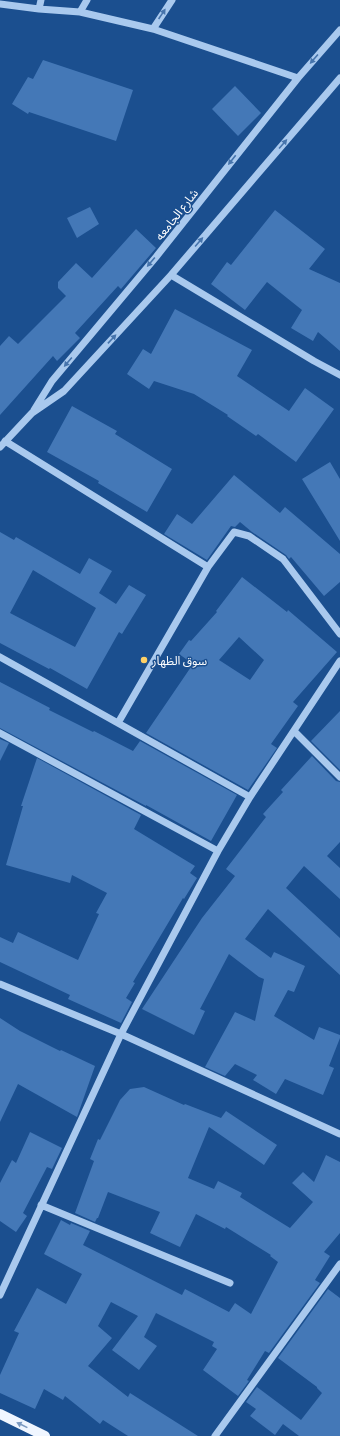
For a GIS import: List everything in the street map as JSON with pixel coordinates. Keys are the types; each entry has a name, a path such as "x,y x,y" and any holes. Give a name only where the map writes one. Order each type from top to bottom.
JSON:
{"main road":[{"path":"0,1414 45,1436"}],"street":[{"path":"39,9 41,0"},
{"path":"80,12 87,0"},
{"path":"153,29 172,0"},
{"path":"0,4 80,12 153,29 298,78"},
{"name":"شارع الجامعه","path":"3,444 32,413 52,381 156,257 298,78 340,30"},
{"name":"شارع الجامعه","path":"32,413 64,391 171,275 340,78"},
{"path":"171,275 340,375"},
{"path":"3,444 208,567"},
{"path":"118,723 208,567 234,532 249,536 283,559 340,634"},
{"path":"0,657 250,797"},
{"path":"0,1295 121,1034 218,851 250,797 339,665"},
{"path":"294,731 340,777"},
{"path":"0,733 218,851"},
{"path":"0,984 121,1034 340,1134"},
{"path":"42,1205 230,1283"},
{"path":"215,1436 340,1264"}],"building":[{"path":"43,60 133,90 116,141 29,112 28,114 12,104 28,77 33,79"},
{"path":"235,86 261,113 238,136 212,109"},
{"path":"90,207 99,224 77,238 67,218"},
{"path":"275,210 325,249 309,269 340,283 340,351 318,332 313,341 291,328 302,310 267,282 245,310 211,284 227,262 231,265"},
{"path":"136,229 156,248 121,289 118,286 75,333 80,338 57,361 53,356 0,415 0,346 9,336 18,344 66,296 58,288 58,282 76,263 92,278"},
{"path":"175,309 252,350 237,376 289,411 305,388 334,409 296,462 258,434 256,436 227,416 228,415 194,394 154,381 149,389 127,374 143,349 151,354"},
{"path":"72,406 117,431 115,434 172,469 147,512 98,483 99,481 47,452"},
{"path":"330,462 340,479 340,541 302,479"},
{"path":"234,475 280,513 285,507 340,554 340,582 324,596 291,557 289,559 286,555 240,522 235,527 231,526 207,560 164,534 177,514 192,524"},
{"path":"0,532 14,540 16,537 80,574 89,558 112,571 99,593 116,604 129,585 146,595 122,634 119,632 87,689 50,668 49,669 0,643","holes":["33,570 96,608 75,647 10,613"]},
{"path":"242,577 287,612 288,610 337,652 293,702 298,706 271,744 277,748 248,790 146,733 193,664 179,654 189,640 191,641 217,612 216,611","holes":["239,637 264,660 250,680 219,660"]},
{"path":"0,682 50,708 49,710 133,751 140,741 237,795 211,841 0,728"},
{"path":"340,711 340,770 311,741"},
{"path":"0,739 9,743 0,761"},
{"path":"312,756 336,781 340,782 340,842 327,856 340,868 340,899 304,866 286,888 340,938 340,975 268,909 245,939 271,958 274,952 305,966 294,992 288,990 274,1016 314,1040 319,1027 340,1035 340,1038 329,1066 334,1068 323,1095 285,1079 276,1094 253,1080 257,1075 235,1064 225,1076 205,1067 235,1012 255,1021 264,979 259,977 229,954 200,1009 205,1011 194,1035 142,1009 202,918 235,876 226,869 266,817 263,814 283,792 281,790"},
{"path":"37,758 141,815 134,829 195,866 190,873 197,878 184,899 183,898 133,982 135,983 126,998 132,1002 121,1023 68,999 70,995 0,962 0,937 13,943 18,932 78,960 99,914 96,913 107,893 72,875 70,883 6,865 23,806 21,806"},
{"path":"0,1018 20,1031 60,1051 61,1050 95,1066 77,1117 18,1084 0,1122"},
{"path":"144,1087 184,1105 185,1104 221,1118 226,1111 277,1145 264,1165 209,1127 188,1178 214,1189 218,1181 242,1193 240,1197 290,1228 313,1202 292,1183 303,1172 314,1182 326,1155 340,1162 340,1233 324,1252 330,1256 315,1280 320,1283 269,1353 265,1351 247,1380 249,1381 238,1396 203,1370 217,1349 212,1346 214,1342 156,1313 144,1337 157,1346 139,1370 112,1350 138,1316 111,1302 98,1326 112,1338 88,1366 128,1397 130,1393 198,1436 128,1436 103,1420 100,1424 65,1396 63,1400 44,1389 35,1409 0,1393 0,1375 19,1333 14,1331 37,1288 66,1304 82,1274 44,1254 61,1220 70,1225 71,1223 90,1231 83,1245 182,1295 185,1289 229,1312 235,1303 251,1314 278,1262 270,1256 271,1255 226,1227 225,1229 196,1214 180,1247 150,1233 160,1212 108,1192 95,1222 75,1213 94,1161 90,1159 98,1139 100,1140 120,1100 130,1089"},
{"path":"30,1132 62,1148 52,1169 47,1167 23,1213 27,1216 16,1232 0,1221 0,1183 12,1160 16,1163"},
{"path":"328,1289 340,1298 340,1436 299,1436 283,1424 275,1435 250,1416 256,1409 246,1402 257,1387 301,1420 322,1393 317,1387 278,1358"}],"place":[{"name":"سوق الظهار","path":"144,660"}]}
